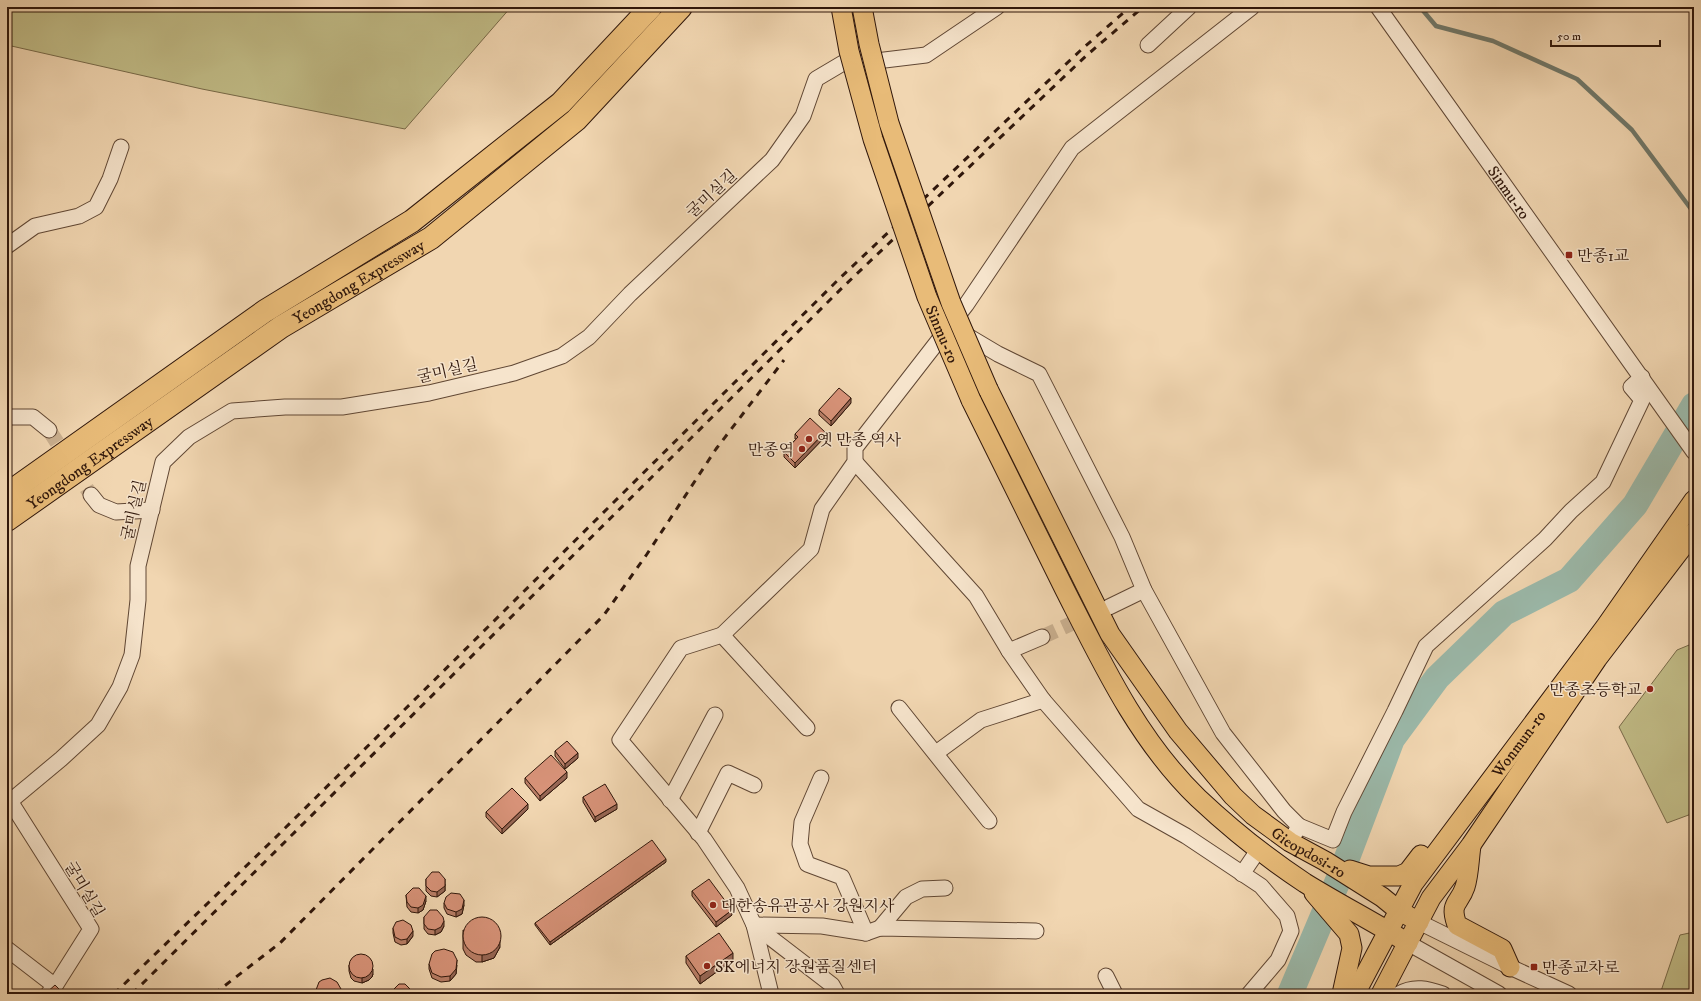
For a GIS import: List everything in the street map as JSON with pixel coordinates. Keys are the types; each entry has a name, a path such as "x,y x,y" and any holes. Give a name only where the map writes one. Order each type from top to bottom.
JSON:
{"highway":[{"name":"Yeongdong Expressway","path":"7,494 265,311 412,220 562,103 651,7"},
{"name":"Yeongdong Expressway","path":"7,520 281,327 431,238 576,120 681,7"}],"main road":[{"name":"Sinmu-ro","path":"841,7 849,51 873,139 927,297 971,400 1092,642"},
{"name":"Sinmu-ro","path":"862,7 869,44 890,123 907,178 951,303 988,389 1110,634"},
{"name":"Wonmun-ro","path":"1355,994 1380,926 1398,910 1413,884 1606,626 1694,500"},
{"name":"Wonmun-ro","path":"1381,994 1431,898 1471,845 1597,660 1694,532"},
{"name":"Gieopdosi-ro","path":"1110,634 1178,731 1213,775 1253,815 1290,842 1325,861 1382,896 1398,910 1419,922"},
{"name":"Gieopdosi-ro","path":"1092,642 1133,717 1173,771 1197,797 1224,822 1305,882 1408,943"},
{"path":"1325,861 1369,876 1399,876 1408,872 1514,734 1533,724"},
{"path":"1471,845 1465,888 1455,904 1453,915 1457,925 1502,950 1510,967"},
{"path":"1305,882 1349,934 1352,948 1342,994"}],"street":[{"name":"굴미실길","path":"51,990 91,929 8,802 61,759 98,725 120,687 132,655 138,600 138,566 163,462 189,437 232,411 285,407 342,407 429,393 514,373 562,356 589,337 630,294 772,160 803,116 816,79 843,63 868,62 926,55 997,7"},
{"path":"1148,45 1189,7"},
{"path":"770,994 754,925 737,888 698,833 620,740 681,648 722,635 811,549 822,509 855,462 855,448 966,305 1072,148 1252,7"},
{"name":"Sinmu-ro","path":"1378,7 1693,450"},
{"path":"7,246 35,226 79,216 96,206 110,179 121,147"},
{"path":"950,326 998,354 1040,374 1122,537 1144,590 1223,733 1284,811 1299,826 1333,840 1344,812 1396,711 1426,646 1534,549 1571,511 1603,482 1642,400 1631,387 1642,377"},
{"path":"7,417 33,417 49,430"},
{"path":"855,462 976,596 1009,651 1043,700 1138,809 1186,836 1261,886 1287,916 1291,931 1278,960 1250,994"},
{"path":"91,495 99,505 116,512 152,510"},
{"path":"1109,607 1144,590"},
{"path":"722,635 807,728"},
{"path":"1009,651 1042,637"},
{"path":"936,753 981,720 1043,700"},
{"path":"899,708 989,821"},
{"path":"670,800 715,715"},
{"path":"698,833 728,773 754,785"},
{"path":"821,778 802,822 800,844 807,864 842,877 866,933"},
{"path":"1290,842 1299,826"},
{"path":"1242,874 1259,849"},
{"path":"880,928 906,897 922,889 945,888"},
{"name":"Gieopdosi-ro","path":"1419,922 1569,994"},
{"path":"754,925 822,926 866,933 880,928 1036,931"},
{"path":"754,925 832,985 837,994"},
{"name":"Gieopdosi-ro","path":"1408,943 1495,992"},
{"path":"7,949 51,990"},
{"path":"1106,976 1114,994"},
{"path":"1399,994 1407,989 1426,988 1443,994"},
{"path":"1474,994 1495,992"}],"shaded area":[{"path":"7,7 511,7 405,129 202,89 7,45"},
{"path":"1694,643 1694,813 1667,823 1619,727 1677,650"},
{"path":"1694,932 1694,994 1660,994 1680,935"}],"building":[{"path":"839,388 851,398 831,421 819,410"},
{"name":"만종역","path":"810,418 825,432 795,463 784,452 798,437 795,434"},
{"path":"567,741 578,753 565,764 555,751"},
{"path":"551,755 567,772 540,796 525,778"},
{"path":"605,784 617,804 595,817 583,797"},
{"path":"512,788 528,804 502,829 486,812"},
{"path":"652,840 666,859 550,942 535,923"},
{"path":"432,872 439,872 445,879 445,886 437,892 431,891 426,886 426,879"},
{"path":"709,879 732,910 716,922 692,891"},
{"path":"413,888 419,888 426,896 423,905 418,908 411,907 407,902 406,895"},
{"path":"451,893 460,894 464,900 462,909 456,912 447,909 444,903 446,897"},
{"path":"430,910 437,910 443,917 444,921 441,927 435,930 428,929 424,924 424,917"},
{"path":"482,917 492,920 498,926 501,936 498,946 492,952 482,955 472,952 466,946 463,936 466,926 472,920"},
{"path":"403,920 411,925 413,931 407,939 401,940 395,937 393,928 396,922"},
{"path":"719,933 733,953 700,976 686,956"},
{"path":"444,949 453,952 457,960 456,969 450,976 441,977 432,973 429,964 432,954 435,951"},
{"path":"361,954 366,955 372,961 372,971 366,977 361,978 356,977 350,971 349,966 350,961 356,955"},
{"path":"330,978 337,982 341,989 339,994 317,994 316,990 319,982"},
{"path":"399,984 405,984 412,991 411,994 392,994 392,991"},
{"path":"55,985 64,994 45,994"}],"waterway":[{"path":"1420,7 1436,26 1493,41 1577,79 1632,130 1694,213"},
{"path":"1290,994 1342,871 1392,739 1437,678 1504,613 1569,580 1635,505 1694,405"}],"tunnel":[{"path":"49,430 91,495"},
{"path":"1042,637 1108,607"}],"railway":[{"path":"114,994 273,840 839,279 1082,49 1130,7"},
{"path":"132,994 844,286 1087,55 1143,7"},
{"path":"214,994 280,943 604,615 647,554 716,449 784,360"}],"place":[{"name":"만종1교","path":"1569,255"},
{"name":"옛 만종 역사","path":"809,439"},
{"name":"만종역","path":"802,449"},
{"name":"만종초등학교","path":"1650,689"},
{"name":"대한송유관공사 강원지사","path":"713,905"},
{"name":"SK에너지 강원품질센터","path":"707,966"},
{"name":"만종교차로","path":"1534,967"}]}
